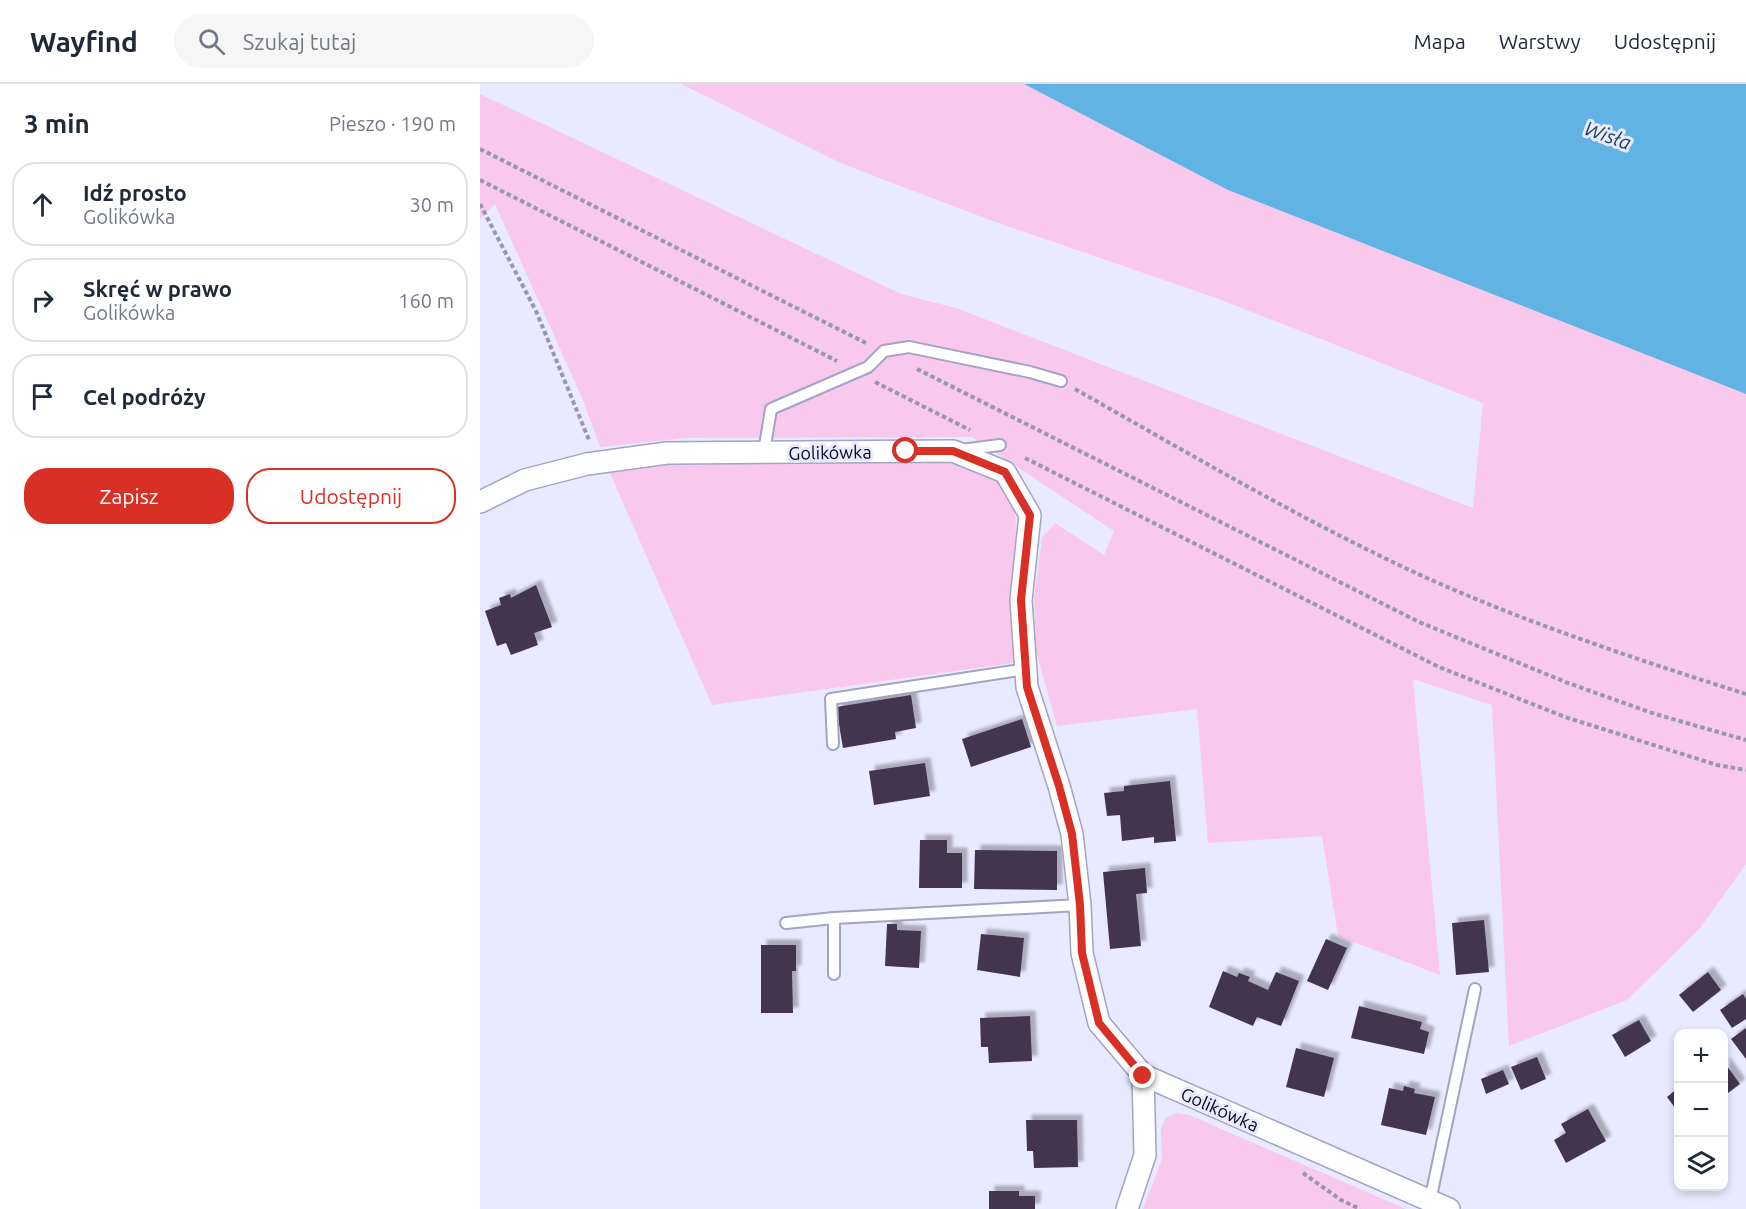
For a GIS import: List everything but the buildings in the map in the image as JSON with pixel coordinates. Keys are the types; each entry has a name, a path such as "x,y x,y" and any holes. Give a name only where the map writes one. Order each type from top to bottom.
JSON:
{"street":[{"name":"Golikówka","path":"480,502 525,480 599,462 667,453 953,451 1005,472 1030,515 1021,600 1027,687 1072,834 1080,905 1082,953 1099,1023 1143,1076 1440,1205"},
{"path":"1127,1209 1145,1155 1143,1076"}],"lane":[{"path":"764,452 771,409 868,367 884,351 909,347 1030,372 1061,381"},
{"path":"953,451 1000,445"},
{"path":"833,744 831,699 1026,669"},
{"path":"786,923 834,918 1080,905"},
{"path":"834,918 834,974"},
{"path":"1440,1205 1474,989"}],"path":[{"path":"480,149 1419,622 1568,683 1655,714 1746,740"},
{"path":"480,180 1439,667 1564,717 1717,765 1746,770"},
{"path":"480,204 536,311 599,462"},
{"path":"1061,381 1219,472 1419,574 1535,622 1746,694"},
{"path":"1294,1141 1291,1158 1296,1167 1341,1200 1360,1209"}],"shaded area":[{"path":"681,84 1024,84 1228,190 1746,394 1746,864 1700,928 1627,1000 1509,1046 1492,705 1413,679 1440,975 1338,936 1322,836 1208,843 1197,709 1057,726 1036,651 1034,598 1042,538 1055,523 1104,555 1114,531 972,437 685,438 600,447 583,400 495,204 480,219 480,94 901,294 956,308 1473,508 1483,403 1219,299 987,219 843,164"},
{"path":"937,461 967,467 988,476 1002,486 1011,499 1015,515 1014,593 1020,662 712,705 609,471 667,463"},
{"path":"1176,1113 1189,1115 1406,1209 1143,1209 1162,1159 1161,1128 1166,1118"}],"water":[{"name":"Wisła","path":"1024,84 1746,84 1746,394 1228,190"}],"route":[{"path":"906,451 953,451 1005,472 1030,515 1021,600 1027,687 1072,834 1080,905 1082,953 1099,1023 1143,1076"}]}
